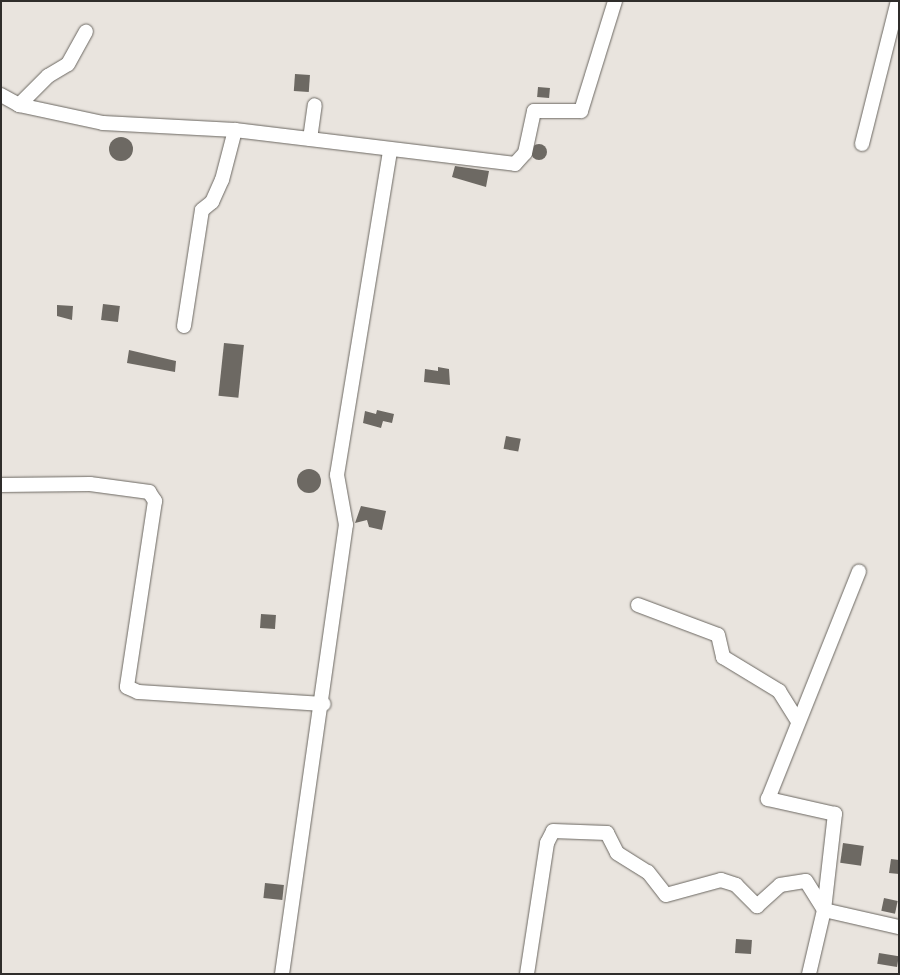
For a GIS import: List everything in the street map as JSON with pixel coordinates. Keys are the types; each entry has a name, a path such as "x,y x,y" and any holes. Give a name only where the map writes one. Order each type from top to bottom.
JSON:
{"street":[{"path":"1,95 19,105 103,123 235,130 390,151 515,164 525,153 534,112 581,110 615,1"},
{"path":"862,144 898,1"},
{"path":"19,105 48,76 68,64 86,32"},
{"path":"310,139 315,105"},
{"path":"184,326 202,210 212,202 222,180 235,130"},
{"path":"282,974 324,704 346,525 337,475 390,151"},
{"path":"1,485 90,484 148,492 155,501 127,687 138,692 324,704"},
{"path":"809,974 824,910 835,814 768,798 859,572"},
{"path":"638,606 718,635 723,658 779,692 798,722"},
{"path":"528,974 553,831 607,833 617,854 648,872 666,895 721,880 736,885 758,906 780,885 806,881 824,910 899,927"}],"building":[{"path":"295,74 310,75 309,92 294,91"},
{"path":"538,87 550,88 549,98 537,97"},
{"path":"121,137 126,138 132,144 132,154 126,160 121,161 116,160 110,154 109,149 110,144 116,138"},
{"path":"539,144 547,152 539,160 531,152"},
{"path":"455,166 489,171 486,187 452,177"},
{"path":"103,304 120,306 118,322 101,320"},
{"path":"57,305 73,306 72,320 57,316"},
{"path":"224,343 244,345 238,398 218,396"},
{"path":"129,350 176,361 175,372 127,363"},
{"path":"438,367 449,369 450,385 424,382 425,369 438,371"},
{"path":"377,410 394,414 392,423 383,421 381,428 363,423 365,411 376,414"},
{"path":"506,436 521,439 518,452 504,449"},
{"path":"309,469 317,473 321,481 317,489 309,493 301,489 297,481 301,473"},
{"path":"361,506 386,511 382,530 369,527 367,520 355,523"},
{"path":"261,614 276,615 275,629 260,628"},
{"path":"843,843 864,846 861,866 840,863"},
{"path":"891,859 899,860 899,874 889,873"},
{"path":"265,883 284,885 282,900 263,898"},
{"path":"884,898 898,901 895,914 881,911"},
{"path":"736,939 752,940 751,954 735,953"},
{"path":"879,953 899,956 897,967 877,964"}]}
